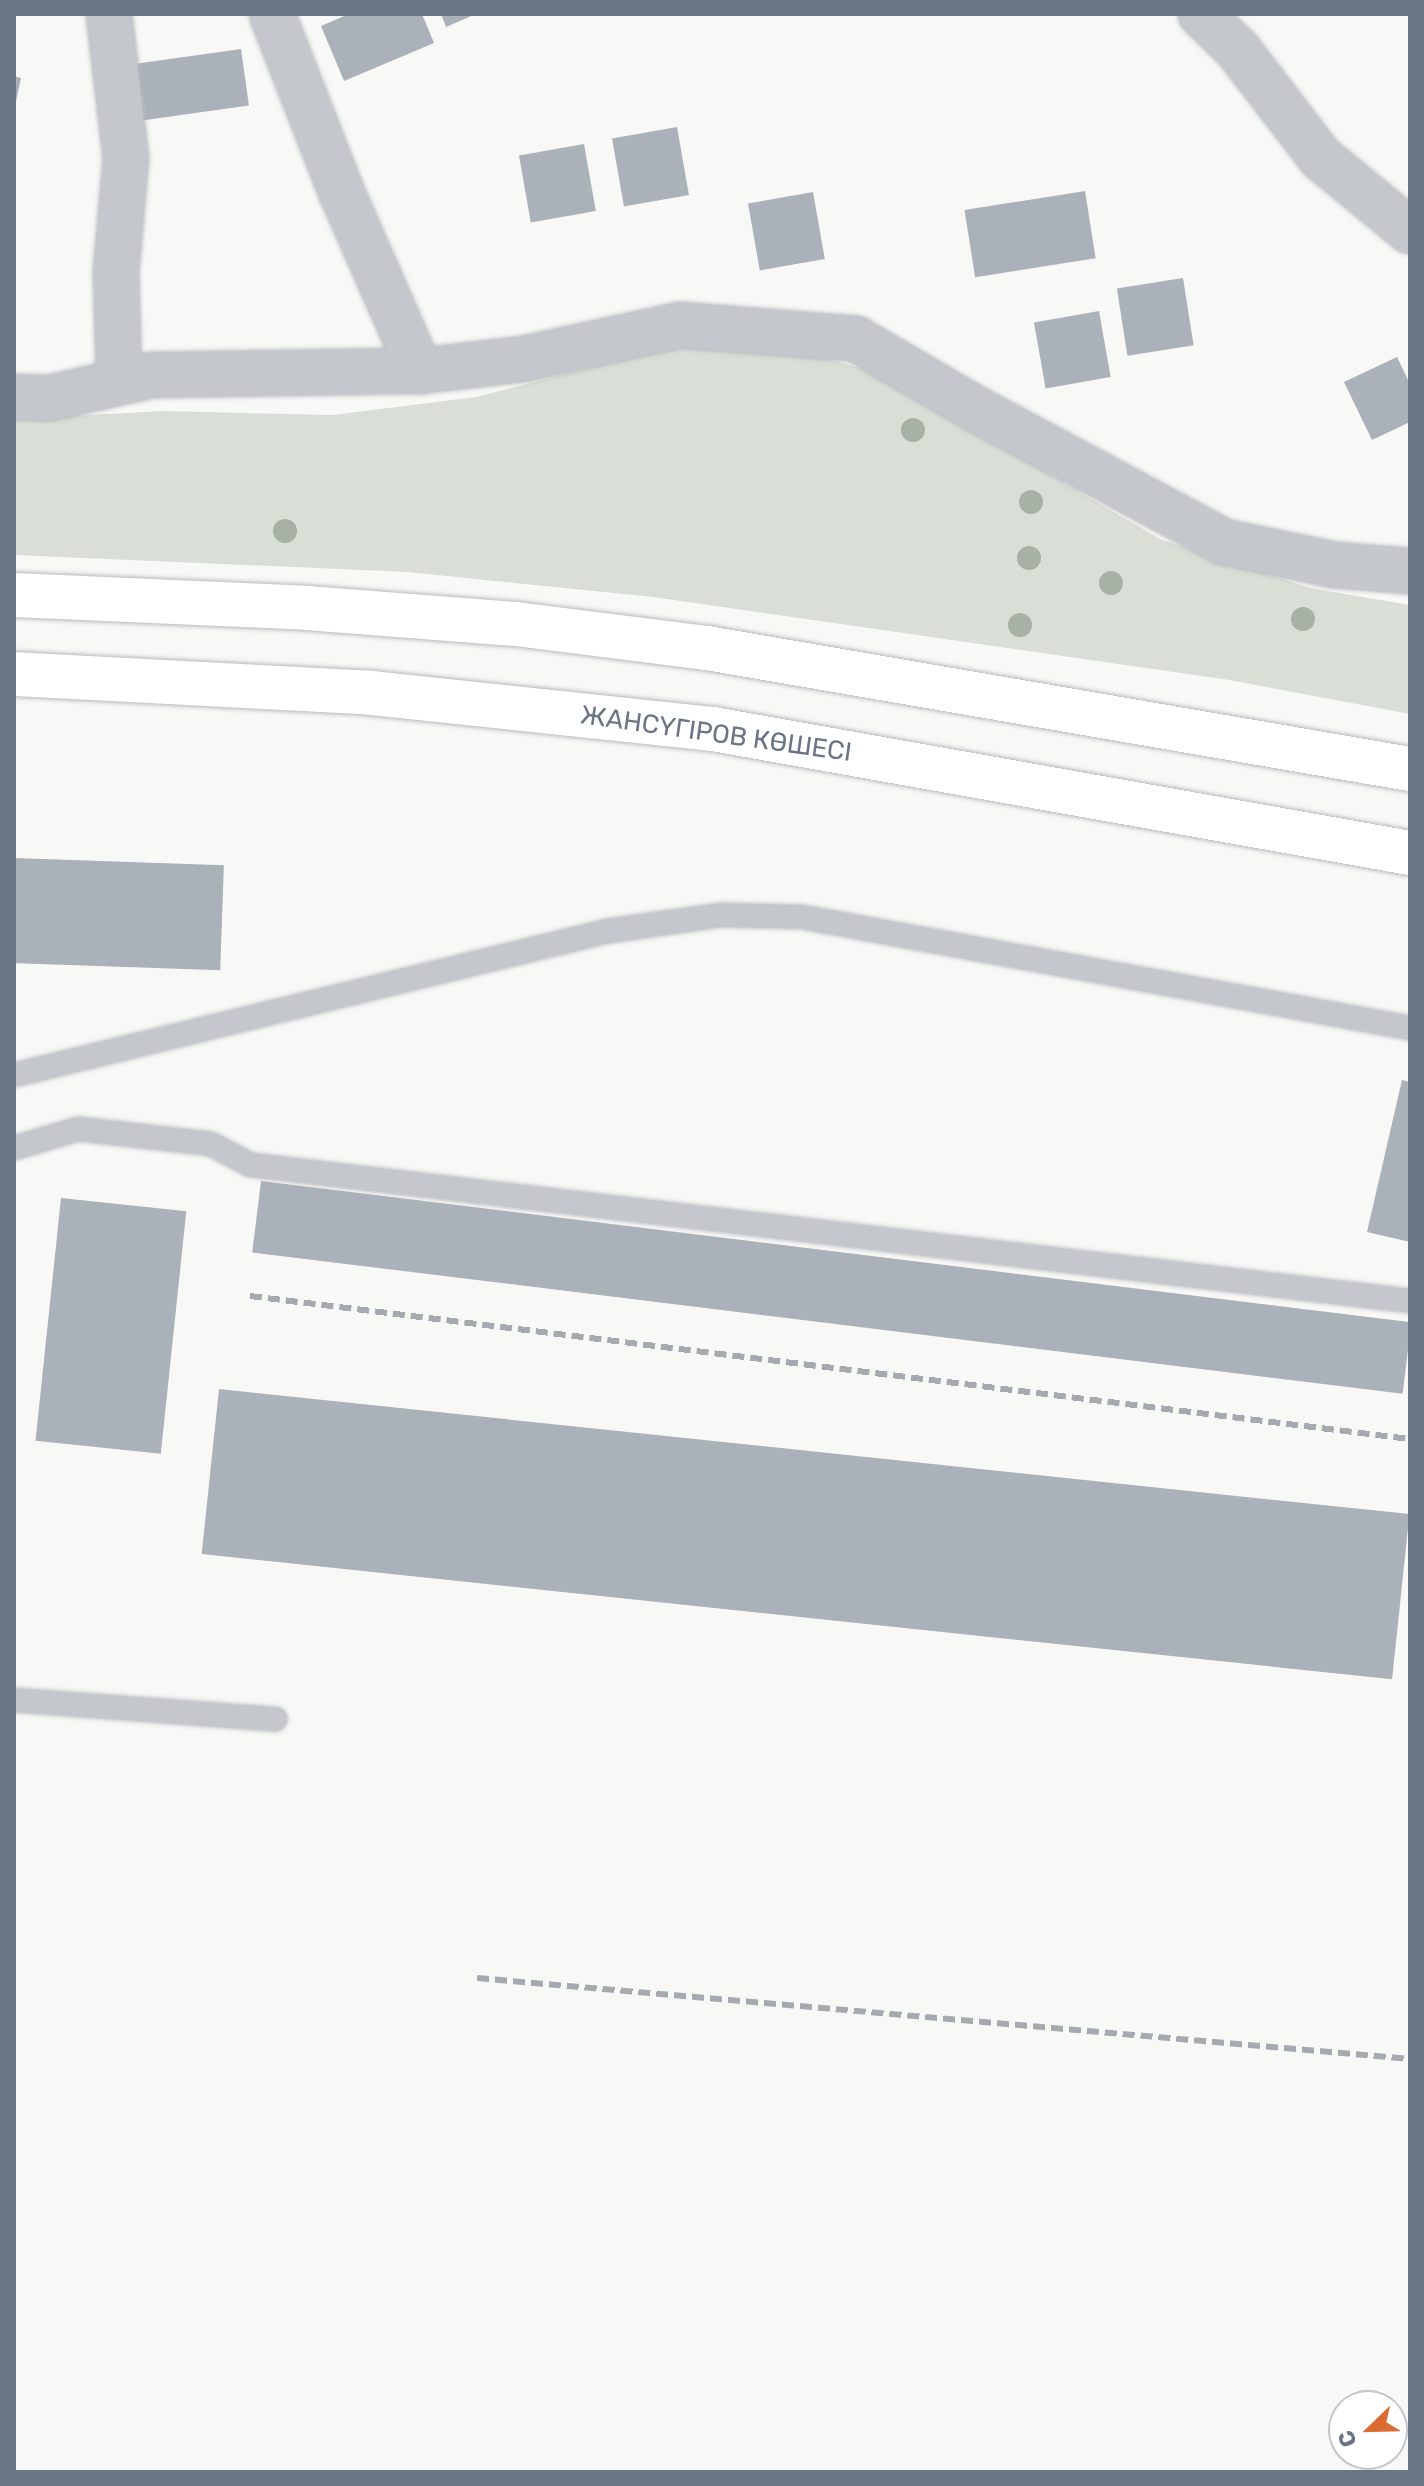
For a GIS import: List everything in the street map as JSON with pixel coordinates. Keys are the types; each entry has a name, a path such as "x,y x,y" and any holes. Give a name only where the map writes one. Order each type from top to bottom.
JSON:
{"main road":[{"path":"14,595 337,610 516,624 707,648 1410,769"},
{"name":"ЖАНСҮГІРОВ КӨШЕСІ","path":"14,674 240,684 713,729 1410,853"},
{"path":"14,705 240,684"}],"street":[{"path":"109,14 126,158 116,272 119,380"},
{"path":"272,14 341,191 420,371"},
{"path":"1201,14 1238,50 1321,158 1410,231"},
{"path":"14,397 50,398 119,380 420,371 524,359 680,325 856,339 1224,542 1334,565 1410,571"}],"lane":[{"path":"14,1075 608,931 720,915 802,917 1410,1028"},
{"path":"14,1148 39,1137 93,1131 211,1144 251,1165 1410,1301"},
{"path":"14,1700 275,1719"}],"shaded area":[{"path":"741,346 814,355 874,372 1160,539 1310,588 1410,605 1410,714 1229,680 653,597 408,572 14,555 14,419 163,411 333,415 476,397 670,347"}],"building":[{"path":"349,14 422,14 434,43 344,81 321,26"},
{"path":"441,14 476,14 446,27"},
{"path":"241,49 249,105 142,120 134,64"},
{"path":"14,76 21,78 15,106 14,105"},
{"path":"677,127 689,195 624,206 612,138"},
{"path":"584,144 596,211 531,222 519,155"},
{"path":"1085,191 1096,258 975,277 965,210"},
{"path":"813,192 825,259 760,270 748,203"},
{"path":"1183,278 1194,345 1127,356 1117,288"},
{"path":"1099,311 1111,377 1046,388 1034,322"},
{"path":"1397,357 1410,384 1410,422 1372,440 1344,382"},
{"path":"14,858 224,865 220,970 14,963"},
{"path":"1402,1080 1410,1082 1410,1242 1367,1232"},
{"path":"261,1181 1410,1322 1403,1394 252,1252"},
{"path":"61,1198 186,1211 161,1454 35,1441"},
{"path":"219,1389 1409,1514 1392,1679 202,1554"}],"railway":[{"path":"250,1296 1410,1439"},
{"path":"477,1978 1410,2059"}]}
